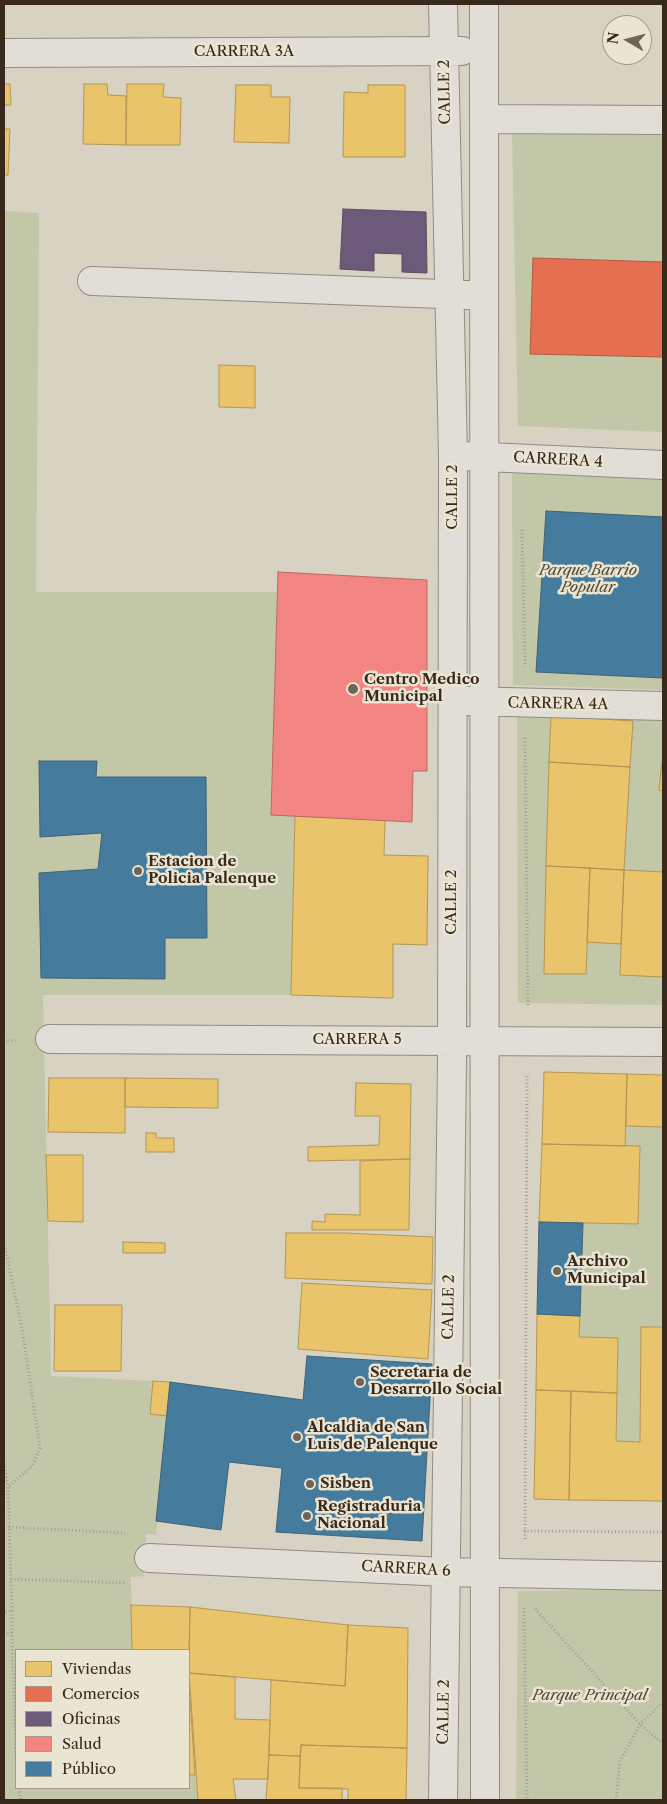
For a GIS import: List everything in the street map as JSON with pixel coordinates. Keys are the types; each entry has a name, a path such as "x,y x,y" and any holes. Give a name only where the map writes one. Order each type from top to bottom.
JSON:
{"street":[{"name":"CALLE 2","path":"443,4 453,456 452,1040 444,1800"},
{"name":"CALLE 2","path":"484,4 484,1800"},
{"name":"CARRERA 3A","path":"4,53 484,51"},
{"path":"484,119 663,120"},
{"path":"92,282 484,296"},
{"name":"CARRERA 4","path":"453,456 663,465"},
{"name":"CARRERA 4A","path":"452,700 663,706"},
{"name":"CARRERA 5","path":"50,1039 663,1042"},
{"name":"CARRERA 6","path":"149,1558 446,1572 663,1576"}],"path":[{"path":"522,526 528,1041 524,1531"},
{"path":"4,1241 23,1334 40,1448 32,1466 8,1487"},
{"path":"4,1463 8,1487 15,1728"},
{"path":"531,1604 640,1724 663,1744"},
{"path":"524,1606 526,1800"},
{"path":"4,1612 12,1611"},
{"path":"4,1634 12,1633"},
{"path":"616,1800 620,1761 640,1724 663,1702"}],"green space":[{"path":"512,132 663,132 663,432 518,426"},
{"path":"4,211 39,213 36,592 277,592 271,814 295,815 291,995 43,995 51,1376 153,1381 150,1414 167,1416 156,1535 146,1534 144,1576 131,1577 132,1649 15,1649 15,1789 190,1789 190,1775 195,1775 198,1800 4,1800"},
{"name":"Parque Barrio Popular","path":"512,467 663,474 663,690 513,685"},
{"path":"517,710 663,714 663,1005 518,1003"},
{"path":"626,1126 663,1127 663,1327 641,1327 640,1442 616,1441 618,1338 579,1337 583,1223 638,1224 640,1146 625,1146"},
{"name":"Parque Principal","path":"663,1589 663,1800 516,1800 518,1591"}],"building: Viviendas":[{"path":"4,84 10,84 11,105 4,105"},
{"path":"84,84 107,84 108,95 126,96 126,145 83,144"},
{"path":"127,84 164,84 163,97 181,98 180,145 126,145"},
{"path":"236,85 271,85 271,97 290,97 289,143 234,142"},
{"path":"368,85 405,85 405,157 343,157 344,92 368,93"},
{"path":"4,129 10,129 8,175 4,175"},
{"path":"219,365 255,366 255,408 219,407"},
{"path":"551,716 633,721 630,767 549,762"},
{"path":"663,752 663,791 659,790"},
{"path":"549,762 630,767 624,870 546,866"},
{"path":"295,815 385,820 384,855 428,856 427,945 393,944 393,998 291,995"},
{"path":"546,866 590,868 586,974 544,974"},
{"path":"590,868 624,870 621,944 587,942"},
{"path":"624,870 663,872 663,977 620,975"},
{"path":"544,1072 627,1074 625,1146 542,1144"},
{"path":"627,1074 663,1075 663,1127 626,1126"},
{"path":"49,1078 125,1078 125,1133 48,1132"},
{"path":"125,1078 218,1079 218,1108 125,1107"},
{"path":"356,1083 411,1084 410,1159 308,1161 308,1147 379,1145 380,1116 355,1116"},
{"path":"146,1133 156,1133 156,1138 174,1138 174,1152 146,1152"},
{"path":"542,1144 640,1146 638,1224 539,1222"},
{"path":"46,1155 83,1155 83,1222 48,1221"},
{"path":"410,1159 409,1230 312,1230 312,1221 325,1222 325,1214 360,1215 360,1161"},
{"path":"286,1233 345,1233 433,1237 432,1284 285,1278"},
{"path":"123,1242 165,1243 165,1253 123,1253"},
{"path":"302,1283 432,1290 428,1359 298,1349"},
{"path":"55,1305 122,1305 121,1371 54,1371"},
{"path":"537,1314 580,1316 579,1337 618,1338 617,1393 536,1390"},
{"path":"641,1327 663,1327 663,1501 569,1500 571,1391 617,1393 616,1441 640,1442"},
{"path":"153,1381 170,1382 167,1416 150,1414"},
{"path":"536,1390 571,1391 569,1500 534,1499"},
{"path":"131,1605 190,1607 189,1649 132,1649"},
{"path":"190,1607 348,1625 345,1686 190,1673"},
{"path":"348,1625 408,1628 407,1748 301,1745 300,1756 269,1755 271,1680 345,1686"},
{"path":"190,1673 235,1677 235,1719 270,1720 268,1779 233,1779 236,1800 198,1800"},
{"path":"190,1698 195,1775 190,1775"},
{"path":"301,1745 407,1748 406,1800 348,1800 348,1789 299,1788"},
{"path":"269,1755 300,1756 299,1788 342,1788 342,1800 266,1800"}],"building: Comercios":[{"path":"533,258 663,262 663,357 530,354"}],"building: Oficinas":[{"path":"343,209 426,212 427,273 402,272 402,254 374,253 374,271 340,269"}],"building: Salud":[{"path":"278,572 427,580 427,771 413,771 412,822 271,815"}],"building: Público":[{"name":"Parque Barrio Popular","path":"546,511 663,517 663,678 536,672"},
{"name":"Estacion de Policia Palenque","path":"39,761 97,761 96,777 206,777 207,938 165,938 165,979 41,978 39,873 98,869 102,833 40,837"},
{"path":"539,1222 583,1223 580,1316 537,1314"},
{"name":"Alcaldia de San Luis de Palenque","path":"307,1356 432,1364 422,1541 276,1532 282,1468 229,1462 221,1530 156,1521 170,1382 303,1400"}],"place":[{"name":"Centro Medico Municipal","path":"353,689"},
{"name":"Estacion de Policia Palenque","path":"138,871"},
{"name":"Archivo Municipal","path":"557,1271"},
{"name":"Secretaria de Desarrollo Social","path":"360,1382"},
{"name":"Alcaldia de San Luis de Palenque","path":"297,1437"},
{"name":"Sisben","path":"310,1484"},
{"name":"Registraduria Nacional","path":"307,1516"}]}
